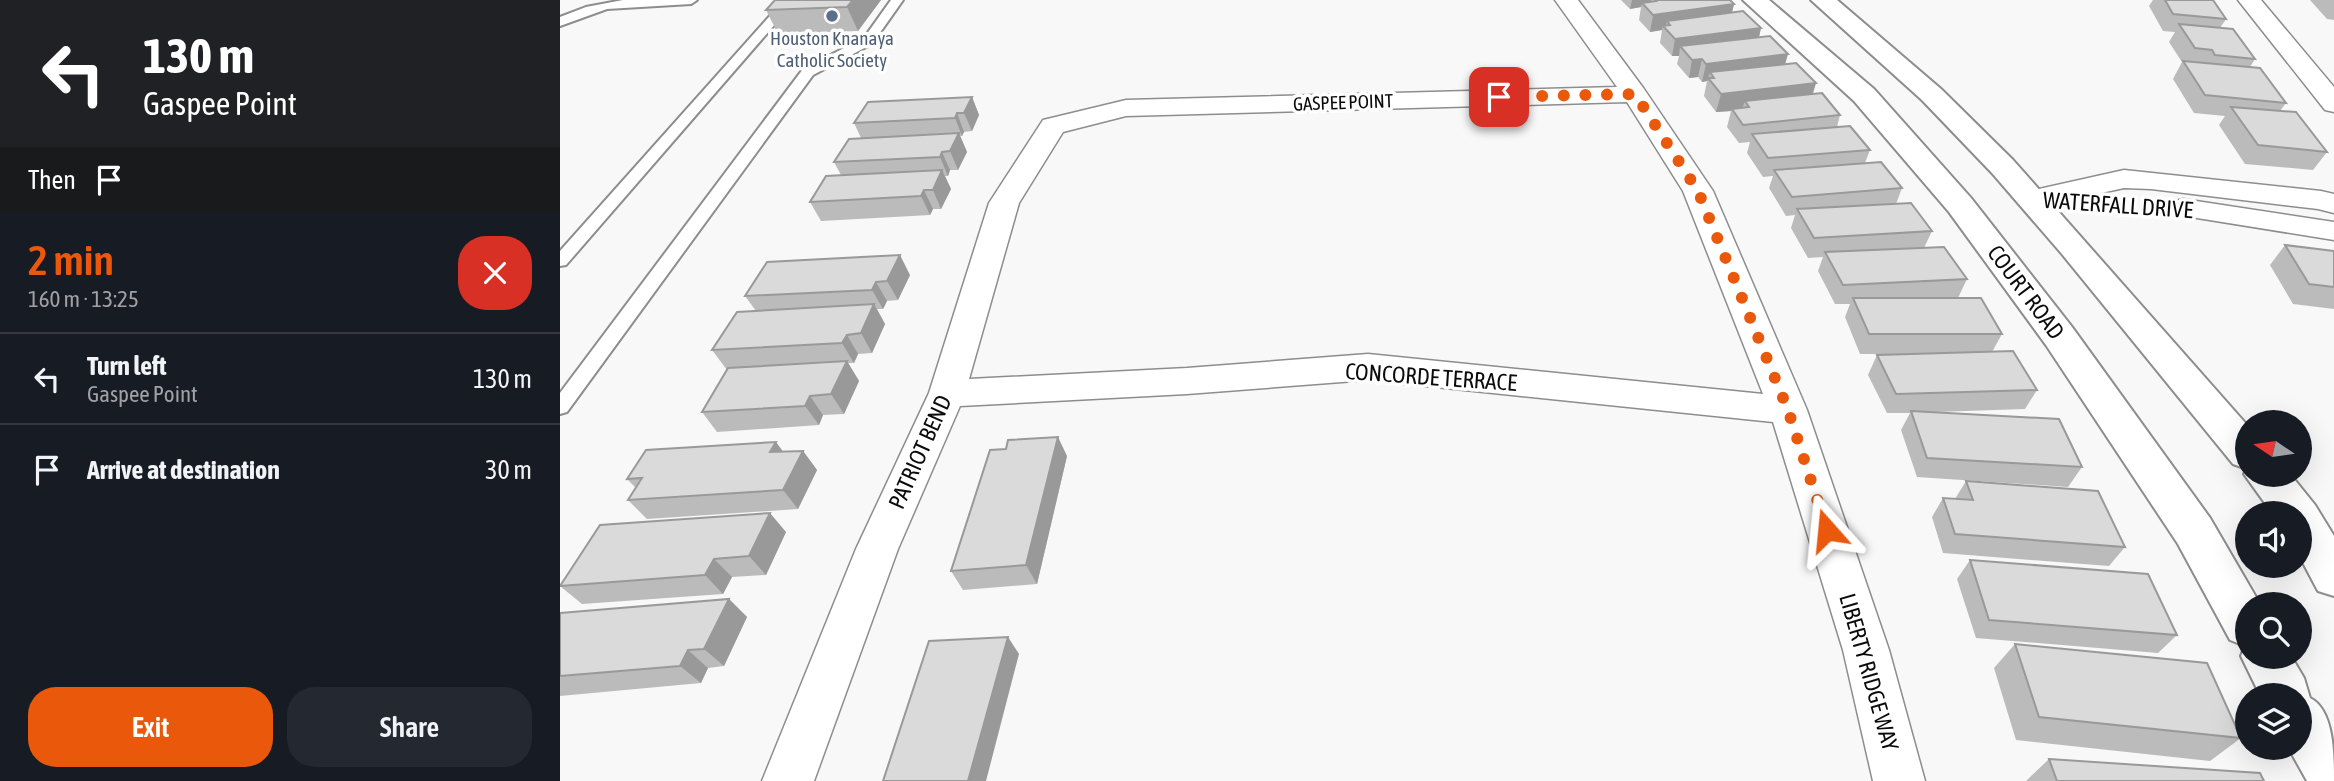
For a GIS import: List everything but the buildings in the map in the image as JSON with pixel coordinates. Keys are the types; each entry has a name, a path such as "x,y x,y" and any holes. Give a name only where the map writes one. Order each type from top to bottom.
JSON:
{"main road":[{"name":"COURT ROAD","path":"1755,0 1864,95 1959,205 2059,336 2186,520 2235,604"},
{"path":"1823,0 1902,66 1965,127 2032,199 2235,439"},
{"path":"1959,205 2032,199"},
{"path":"2275,487 2287,501"},
{"path":"2312,539 2334,577"},
{"path":"2312,739 2334,778"}],"street":[{"name":"LIBERTY RIDGE WAY","path":"1566,0 1635,94 1698,191 1788,410 1866,650 1899,781"},
{"path":"2249,0 2334,104"},
{"name":"GASPEE POINT","path":"1053,126 1126,108 1635,94"},
{"name":"PATRIOT BEND","path":"788,781 877,549 947,393 1004,203 1053,126"},
{"name":"WATERFALL DRIVE","path":"2032,199 2124,179 2321,200 2334,204"},
{"name":"WATERFALL DRIVE","path":"2032,199 2151,203 2334,230"},
{"name":"CONCORDE TERRACE","path":"947,393 1187,381 1368,367 1788,410"}],"lane":[{"path":"560,22 569,17 622,3 691,0"},
{"path":"560,261 790,0"},
{"path":"560,407 808,72 868,41 897,0"}],"place":[{"name":"Houston Knanaya Catholic Society","path":"832,16"}],"route":[{"path":"1499,97 1635,94 1698,191 1788,410 1827,530"}]}
